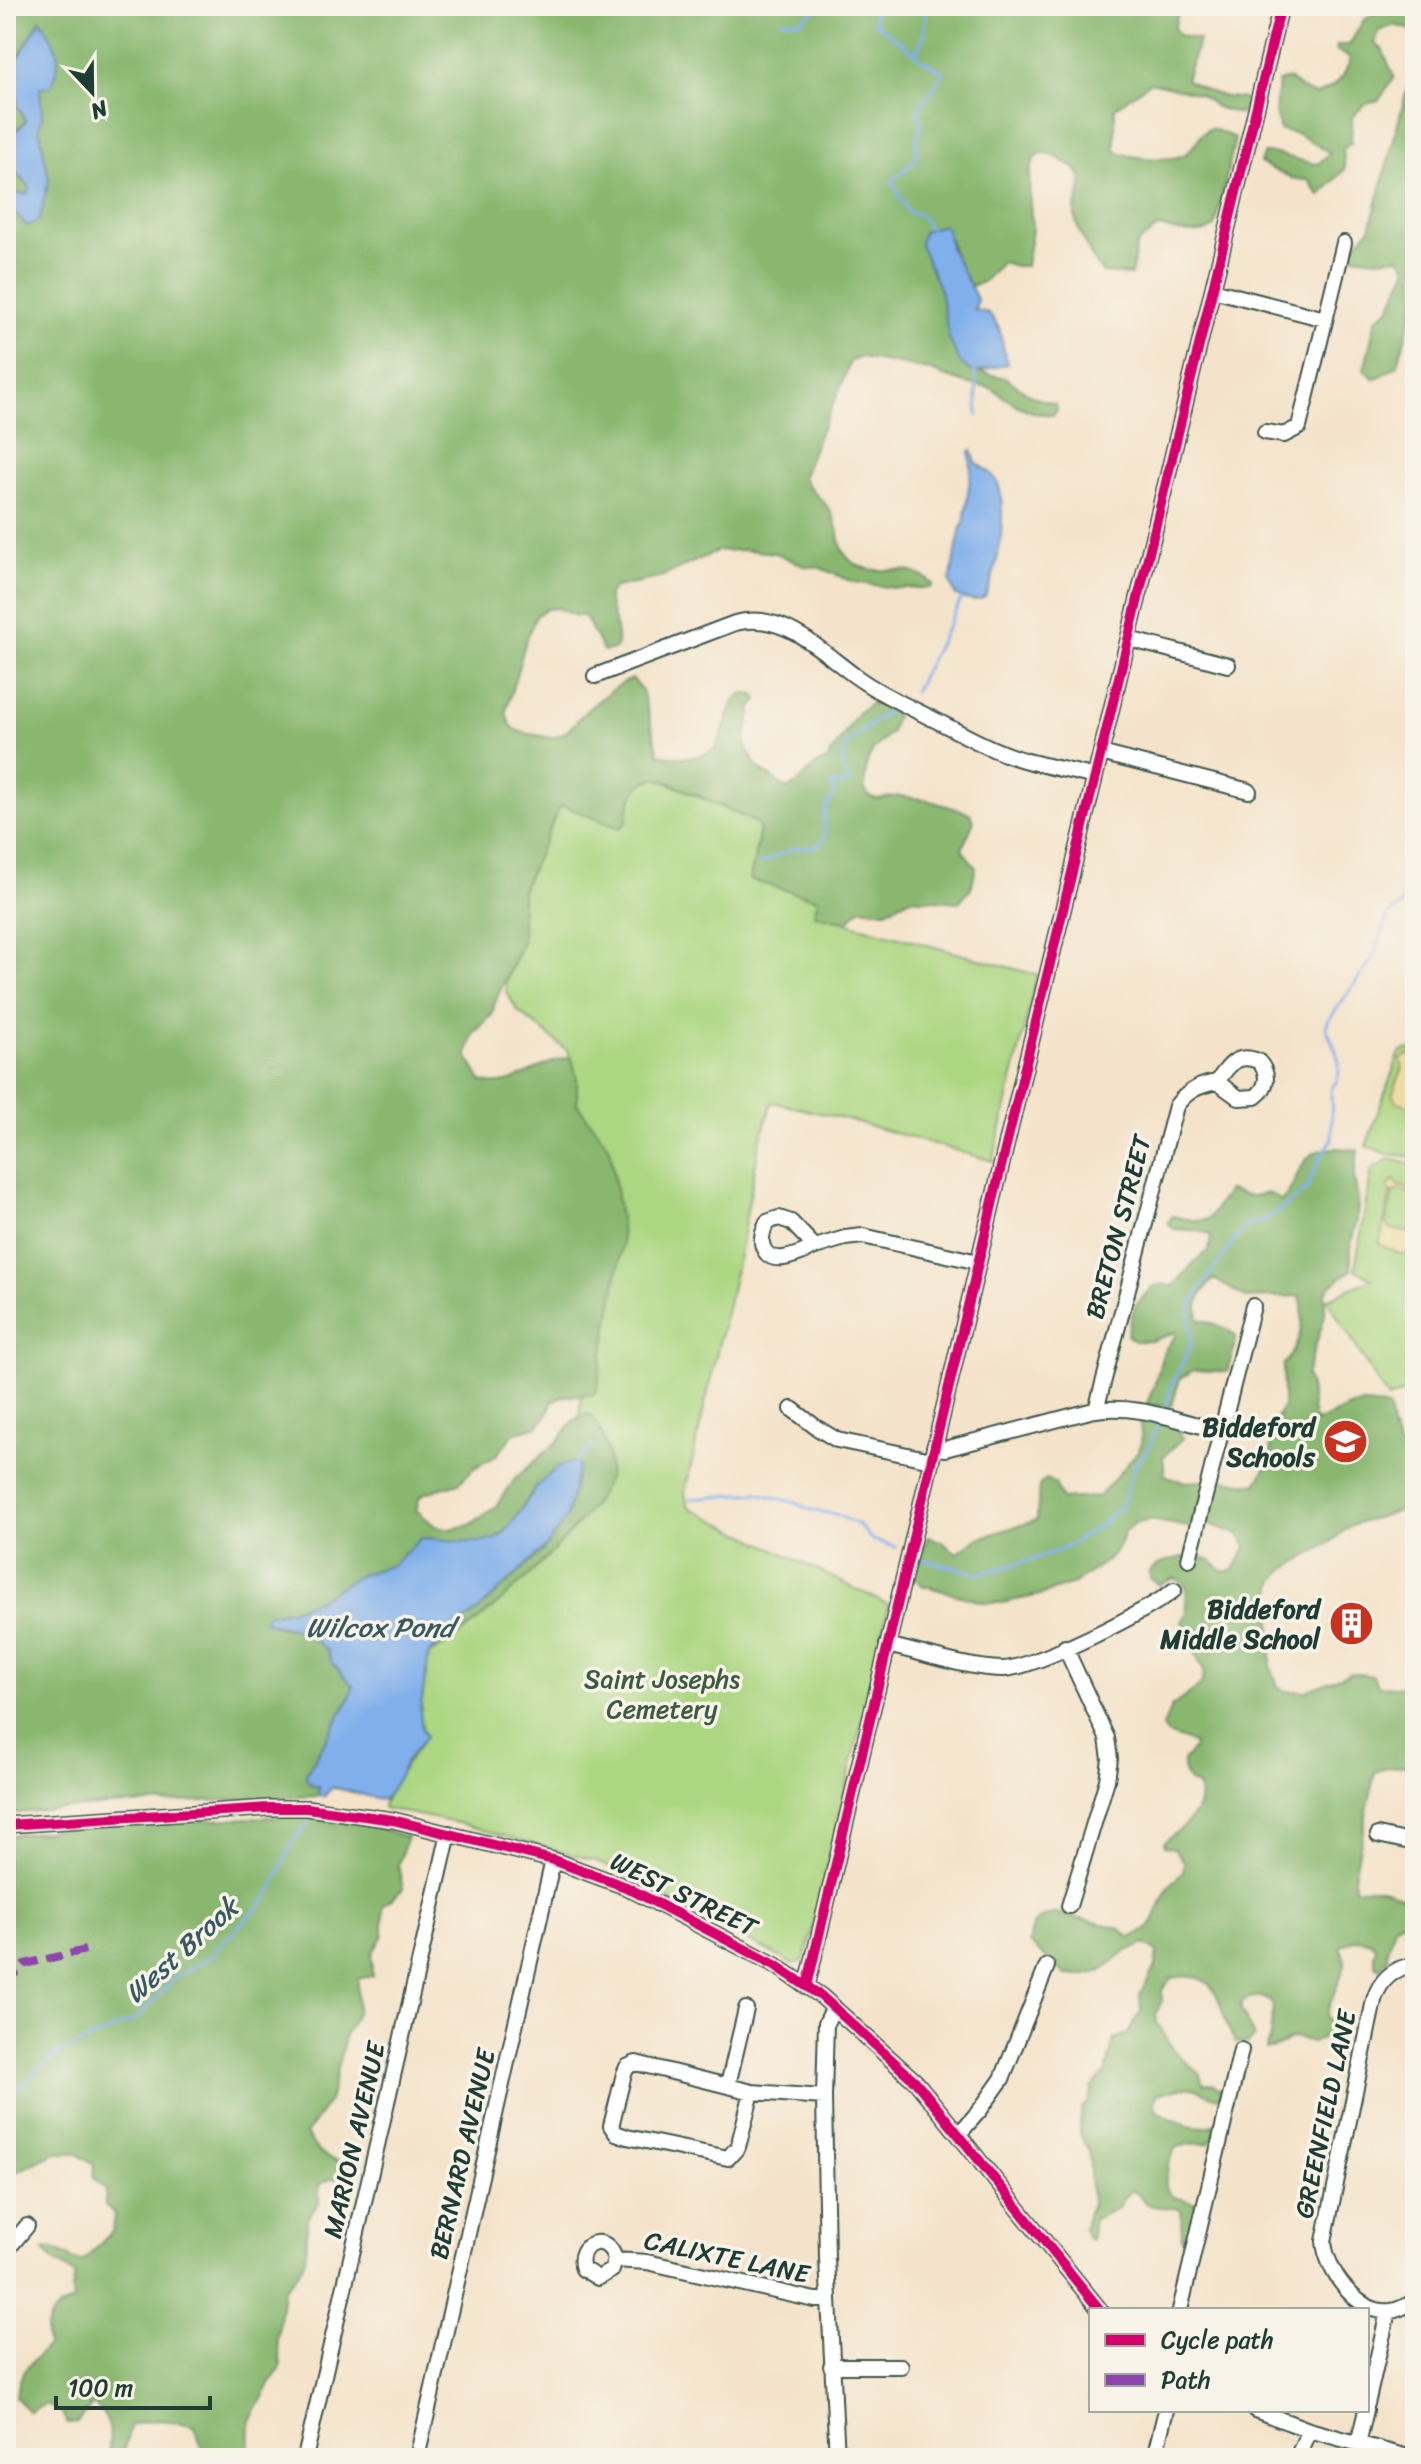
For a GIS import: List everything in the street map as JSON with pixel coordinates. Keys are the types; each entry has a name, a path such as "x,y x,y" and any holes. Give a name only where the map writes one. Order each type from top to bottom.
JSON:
{"street":[{"path":"807,1986 1281,6"},
{"path":"1265,432 1288,434 1299,427 1344,243"},
{"path":"1213,290 1325,319"},
{"path":"595,676 726,626 751,620 769,621 797,633 882,693 993,748 1017,758 1095,777"},
{"path":"1129,639 1228,665"},
{"path":"1101,753 1249,791"},
{"name":"BRETON STREET","path":"1096,1410 1171,1118 1186,1094 1196,1087 1217,1082"},
{"path":"815,1247 863,1236 978,1262"},
{"path":"1189,1559 1253,1306"},
{"path":"792,1409 837,1440 933,1454 1112,1408 1140,1411 1220,1431"},
{"path":"887,1645 1005,1669 1028,1664 1065,1647 1152,1606 1174,1590"},
{"path":"1065,1647 1103,1727 1110,1759 1107,1780 1069,1906"},
{"name":"WEST STREET","path":"6,1825 288,1808 360,1814 553,1860 646,1897 749,1951 807,1986 834,2007 916,2082 1098,2308"},
{"name":"MARION AVENUE","path":"305,2458 449,1833"},
{"path":"1378,1835 1415,1843"},
{"name":"BERNARD AVENUE","path":"417,2458 553,1860"},
{"name":"GREENFIELD LANE","path":"1388,2312 1362,2302 1341,2281 1326,2256 1325,2234 1374,2000 1390,1974 1415,1964"},
{"path":"959,2134 1002,2079 1047,1966"},
{"path":"834,2007 826,2023 824,2097 828,2300 837,2458"},
{"path":"728,2085 746,2009"},
{"path":"1180,2308 1241,2050"},
{"path":"752,2092 738,2147 732,2156 720,2158 627,2137 616,2133 611,2126 629,2065 644,2063 752,2092 824,2097"},
{"path":"6,2251 27,2226"},
{"name":"CALIXTE LANE","path":"615,2260 647,2262 815,2300 828,2300"},
{"path":"1369,2395 1388,2312 1415,2301"},
{"path":"831,2366 901,2366"},
{"path":"1154,2458 1166,2412"},
{"path":"1260,2412 1309,2430 1411,2458"},
{"path":"1358,2444 1366,2412"},
{"path":"1297,2458 1309,2430"}],"green space":[{"path":"6,6 1180,6 1174,28 1179,35 1199,40 1186,79 1217,94 1248,101 1244,111 1239,114 1216,107 1200,94 1150,82 1115,108 1115,150 1130,156 1161,159 1185,154 1211,128 1235,138 1215,227 1194,233 1159,227 1137,244 1131,275 1103,273 1099,268 1085,244 1076,218 1082,184 1080,175 1066,162 1044,154 1036,158 1031,167 1029,194 1032,229 1026,266 1002,262 983,282 971,286 961,271 942,225 923,232 920,245 940,290 949,338 969,370 1006,378 1033,397 1055,404 1057,410 1053,415 1035,413 1016,405 991,388 925,369 862,357 850,361 803,478 830,511 843,550 851,561 867,569 913,572 933,584 930,588 894,588 854,582 818,567 804,566 776,553 717,551 659,578 615,587 608,596 616,630 616,649 603,651 585,616 576,616 557,608 546,609 536,616 506,711 516,730 545,737 559,736 607,694 633,679 642,690 659,754 696,756 716,748 735,699 742,694 755,695 758,700 752,708 745,740 747,749 757,767 787,789 797,784 814,766 827,760 858,713 877,699 896,715 891,732 873,750 867,762 864,788 869,796 876,799 901,796 970,813 974,821 962,849 976,868 971,889 959,902 911,898 886,911 861,908 847,922 814,914 818,899 750,880 760,830 757,823 664,780 655,779 641,785 632,798 626,823 619,828 564,806 559,808 522,890 522,942 492,1015 473,1034 467,1056 481,1081 493,1083 515,1079 549,1063 572,1058 577,1079 577,1104 610,1148 622,1246 597,1389 593,1395 564,1396 553,1401 538,1426 514,1433 496,1456 474,1468 459,1483 425,1493 419,1498 416,1510 435,1526 449,1529 470,1525 495,1507 516,1478 558,1441 574,1420 585,1414 591,1415 602,1435 609,1458 609,1473 602,1492 560,1544 473,1625 429,1654 542,1551 566,1518 579,1465 539,1484 504,1532 491,1540 474,1542 422,1538 392,1565 360,1575 317,1600 288,1611 267,1614 266,1622 301,1630 327,1650 332,1663 353,1686 350,1698 306,1774 313,1785 319,1786 318,1796 108,1805 6,1814 6,205 27,226 49,180 39,128 42,117 39,88 50,87 58,60 55,45 40,20 14,65 18,106 26,121 13,132 16,174 30,187 28,194 6,193"},
{"path":"1383,6 1415,16 1415,31 1394,25 1379,31 1375,44 1382,49 1394,77 1379,100 1364,105 1352,117 1351,143 1343,149 1345,169 1320,196 1308,180 1293,179 1260,163 1264,153 1318,164 1330,153 1298,134 1280,130 1275,112 1278,82 1289,79 1316,95 1329,89 1346,71 1350,58 1336,50 1337,45 1349,45 1364,20"},
{"path":"1415,59 1415,304 1397,366 1375,379 1364,370 1376,319 1389,309 1408,268 1399,257 1377,259 1353,256 1350,249 1370,229"},
{"name":"Saint Josephs Cemetery","path":"657,778 757,823 760,830 750,880 819,899 815,914 1037,975 993,1161 842,1118 772,1102 759,1145 739,1255 685,1492 687,1504 889,1605 808,1949 803,1960 793,1964 596,1861 462,1824 383,1808 394,1783 426,1737 420,1712 429,1654 542,1551 578,1436 584,1363 581,1111 577,1103 577,1079 568,1051 517,1010 506,991 506,982 522,942 522,890 559,807 564,806 619,828 637,790 642,784"},
{"path":"1409,1049 1415,1052 1415,1157 1388,1154 1366,1146 1400,1052"},
{"path":"1320,1150 1358,1150 1354,1178 1358,1200 1357,1220 1351,1243 1351,1270 1331,1285 1325,1294 1325,1315 1306,1376 1312,1411 1316,1422 1359,1404 1389,1408 1399,1445 1415,1462 1415,1505 1348,1527 1331,1542 1281,1572 1271,1595 1271,1667 1278,1686 1285,1691 1306,1691 1350,1673 1373,1676 1379,1686 1415,1688 1415,1765 1375,1772 1354,1889 1379,1888 1402,1897 1415,1906 1415,1921 1395,1925 1388,1959 1380,1968 1374,1956 1376,1946 1372,1943 1358,1939 1340,1947 1345,1965 1326,2015 1334,2032 1311,2043 1296,2038 1266,2049 1273,2005 1259,1997 1243,2000 1240,2007 1254,2037 1248,2043 1235,2042 1210,1985 1201,1979 1171,1978 1162,1990 1157,2022 1174,2051 1199,2073 1203,2084 1213,2084 1221,2090 1221,2098 1192,2088 1177,2089 1157,2094 1154,2103 1157,2111 1184,2124 1198,2127 1213,2125 1214,2137 1208,2143 1175,2148 1166,2174 1169,2193 1199,2205 1189,2247 1182,2238 1181,2209 1151,2205 1133,2190 1122,2199 1118,2208 1094,2219 1091,2240 1084,2230 1092,2204 1089,2151 1080,2134 1082,2109 1088,2103 1092,2087 1106,2072 1114,2039 1128,2034 1141,2011 1140,1995 1155,1967 1157,1952 1145,1944 1128,1950 1102,1971 1081,1976 1066,1975 1029,1943 1033,1925 1039,1919 1056,1913 1119,1928 1129,1937 1138,1935 1150,1925 1169,1886 1182,1874 1185,1863 1174,1848 1165,1846 1164,1842 1191,1818 1199,1804 1198,1786 1188,1781 1183,1769 1183,1761 1194,1749 1193,1743 1167,1734 1163,1727 1171,1707 1201,1685 1204,1672 1182,1622 1187,1612 1186,1586 1175,1578 1159,1585 1150,1578 1150,1571 1167,1561 1195,1556 1208,1559 1224,1572 1234,1570 1246,1547 1240,1535 1212,1525 1188,1527 1151,1520 1136,1523 1124,1532 1118,1548 1109,1559 1073,1584 1040,1595 1002,1603 982,1602 922,1585 914,1576 928,1536 957,1553 979,1538 1037,1520 1039,1486 1046,1479 1055,1484 1062,1499 1098,1497 1139,1450 1141,1419 1154,1418 1176,1426 1183,1438 1163,1457 1165,1475 1188,1482 1223,1480 1256,1484 1270,1460 1272,1426 1283,1407 1283,1365 1300,1333 1303,1314 1300,1296 1246,1298 1214,1279 1200,1297 1198,1313 1199,1319 1227,1329 1235,1336 1227,1372 1194,1370 1180,1378 1172,1406 1147,1405 1163,1354 1176,1332 1151,1341 1135,1341 1127,1335 1131,1318 1136,1306 1152,1287 1163,1284 1173,1287 1196,1260 1209,1251 1211,1235 1174,1229 1168,1223 1171,1216 1198,1221 1209,1219 1228,1190 1249,1196 1268,1194 1281,1201 1310,1156"},
{"path":"1389,1159 1415,1165 1415,1387 1388,1399 1327,1299 1372,1279 1355,1269 1372,1169"},
{"path":"290,1816 356,1821 407,1837 398,1865 403,1889 383,1906 383,1935 372,1954 372,1976 358,1979 357,2013 346,2033 329,2101 306,2134 320,2153 345,2165 355,2177 330,2179 319,2185 319,2203 307,2218 305,2257 298,2273 283,2289 277,2340 281,2365 250,2420 249,2458 205,2458 195,2426 147,2421 131,2425 121,2458 108,2458 109,2428 104,2415 93,2404 77,2422 67,2423 61,2411 46,2404 29,2412 15,2396 23,2372 47,2346 46,2330 50,2318 73,2301 75,2275 43,2250 53,2248 82,2261 113,2231 115,2214 105,2205 106,2189 93,2178 94,2165 76,2153 55,2153 6,2177 6,1836 88,1826"}],"sand":[{"path":"1409,1054 1415,1062 1415,1108 1398,1102 1392,1095 1403,1067 1400,1060"},
{"path":"1394,1180 1400,1186 1415,1190 1415,1194 1399,1190 1393,1193 1386,1224 1390,1229 1415,1234 1415,1255 1400,1254 1379,1244 1391,1192 1387,1187"}],"water":[{"path":"41,20 55,45 58,60 50,87 40,88 42,117 39,128 49,180 39,221 27,226 6,205 6,193 28,194 30,187 11,164 8,150 12,135 26,121 18,106 14,65"},
{"path":"942,225 947,228 950,248 977,299 975,310 989,313 999,328 1007,364 979,372 969,370 959,361 949,338 940,290 920,244 923,232"},
{"path":"972,450 976,463 997,481 1002,502 1000,545 994,573 985,597 974,600 955,595 950,581 964,524"},
{"name":"Wilcox Pond","path":"571,1462 579,1465 566,1518 548,1544 429,1654 420,1712 426,1737 408,1758 392,1790 383,1800 332,1787 324,1797 318,1796 319,1786 313,1786 306,1774 350,1698 353,1686 332,1663 327,1650 301,1630 265,1622 264,1617 317,1600 360,1575 392,1565 422,1538 465,1542 492,1540 509,1527 546,1478 557,1468"}],"waterway":[{"path":"781,20 801,21 820,6"},
{"path":"869,6 874,11 874,22 916,55"},
{"name":"West Brook","path":"925,6 925,33 916,52 919,58 943,72 917,115 922,121 917,139 917,159 892,181 908,212 920,215 931,231"},
{"name":"West Brook","path":"975,367 978,415"},
{"name":"West Brook","path":"914,692 962,598"},
{"name":"West Brook","path":"760,864 794,848 816,847 821,843 825,835 825,811 834,794 832,784 849,782 842,767 846,744 888,711"},
{"path":"1166,1409 1171,1386 1191,1345 1190,1309 1197,1293 1244,1227 1272,1216 1306,1190 1319,1159 1332,1140 1331,1089 1339,1067 1326,1028 1328,1021 1373,958 1388,915 1415,895"},
{"path":"917,1558 979,1574 1069,1546 1103,1523 1121,1506 1135,1465 1147,1450 1159,1422"},
{"name":"West Brook","path":"575,1464 592,1446"},
{"path":"690,1499 758,1493 814,1511 835,1514 859,1525 872,1540 896,1547"},
{"name":"West Brook","path":"6,2102 56,2055 137,2018 178,1975 206,1960 269,1896 293,1841 310,1821"}],"marked path":[{"path":"6,1982 25,1964 86,1950"}],"cycle path":[{"path":"807,1986 1281,6"},
{"path":"6,1825 307,1808 393,1820 553,1860 626,1887 775,1965 821,1996 916,2082 1098,2308"}],"place":[{"name":"Biddeford Schools","path":"1346,1442"},
{"name":"Biddeford Middle School","path":"1351,1624"}]}
